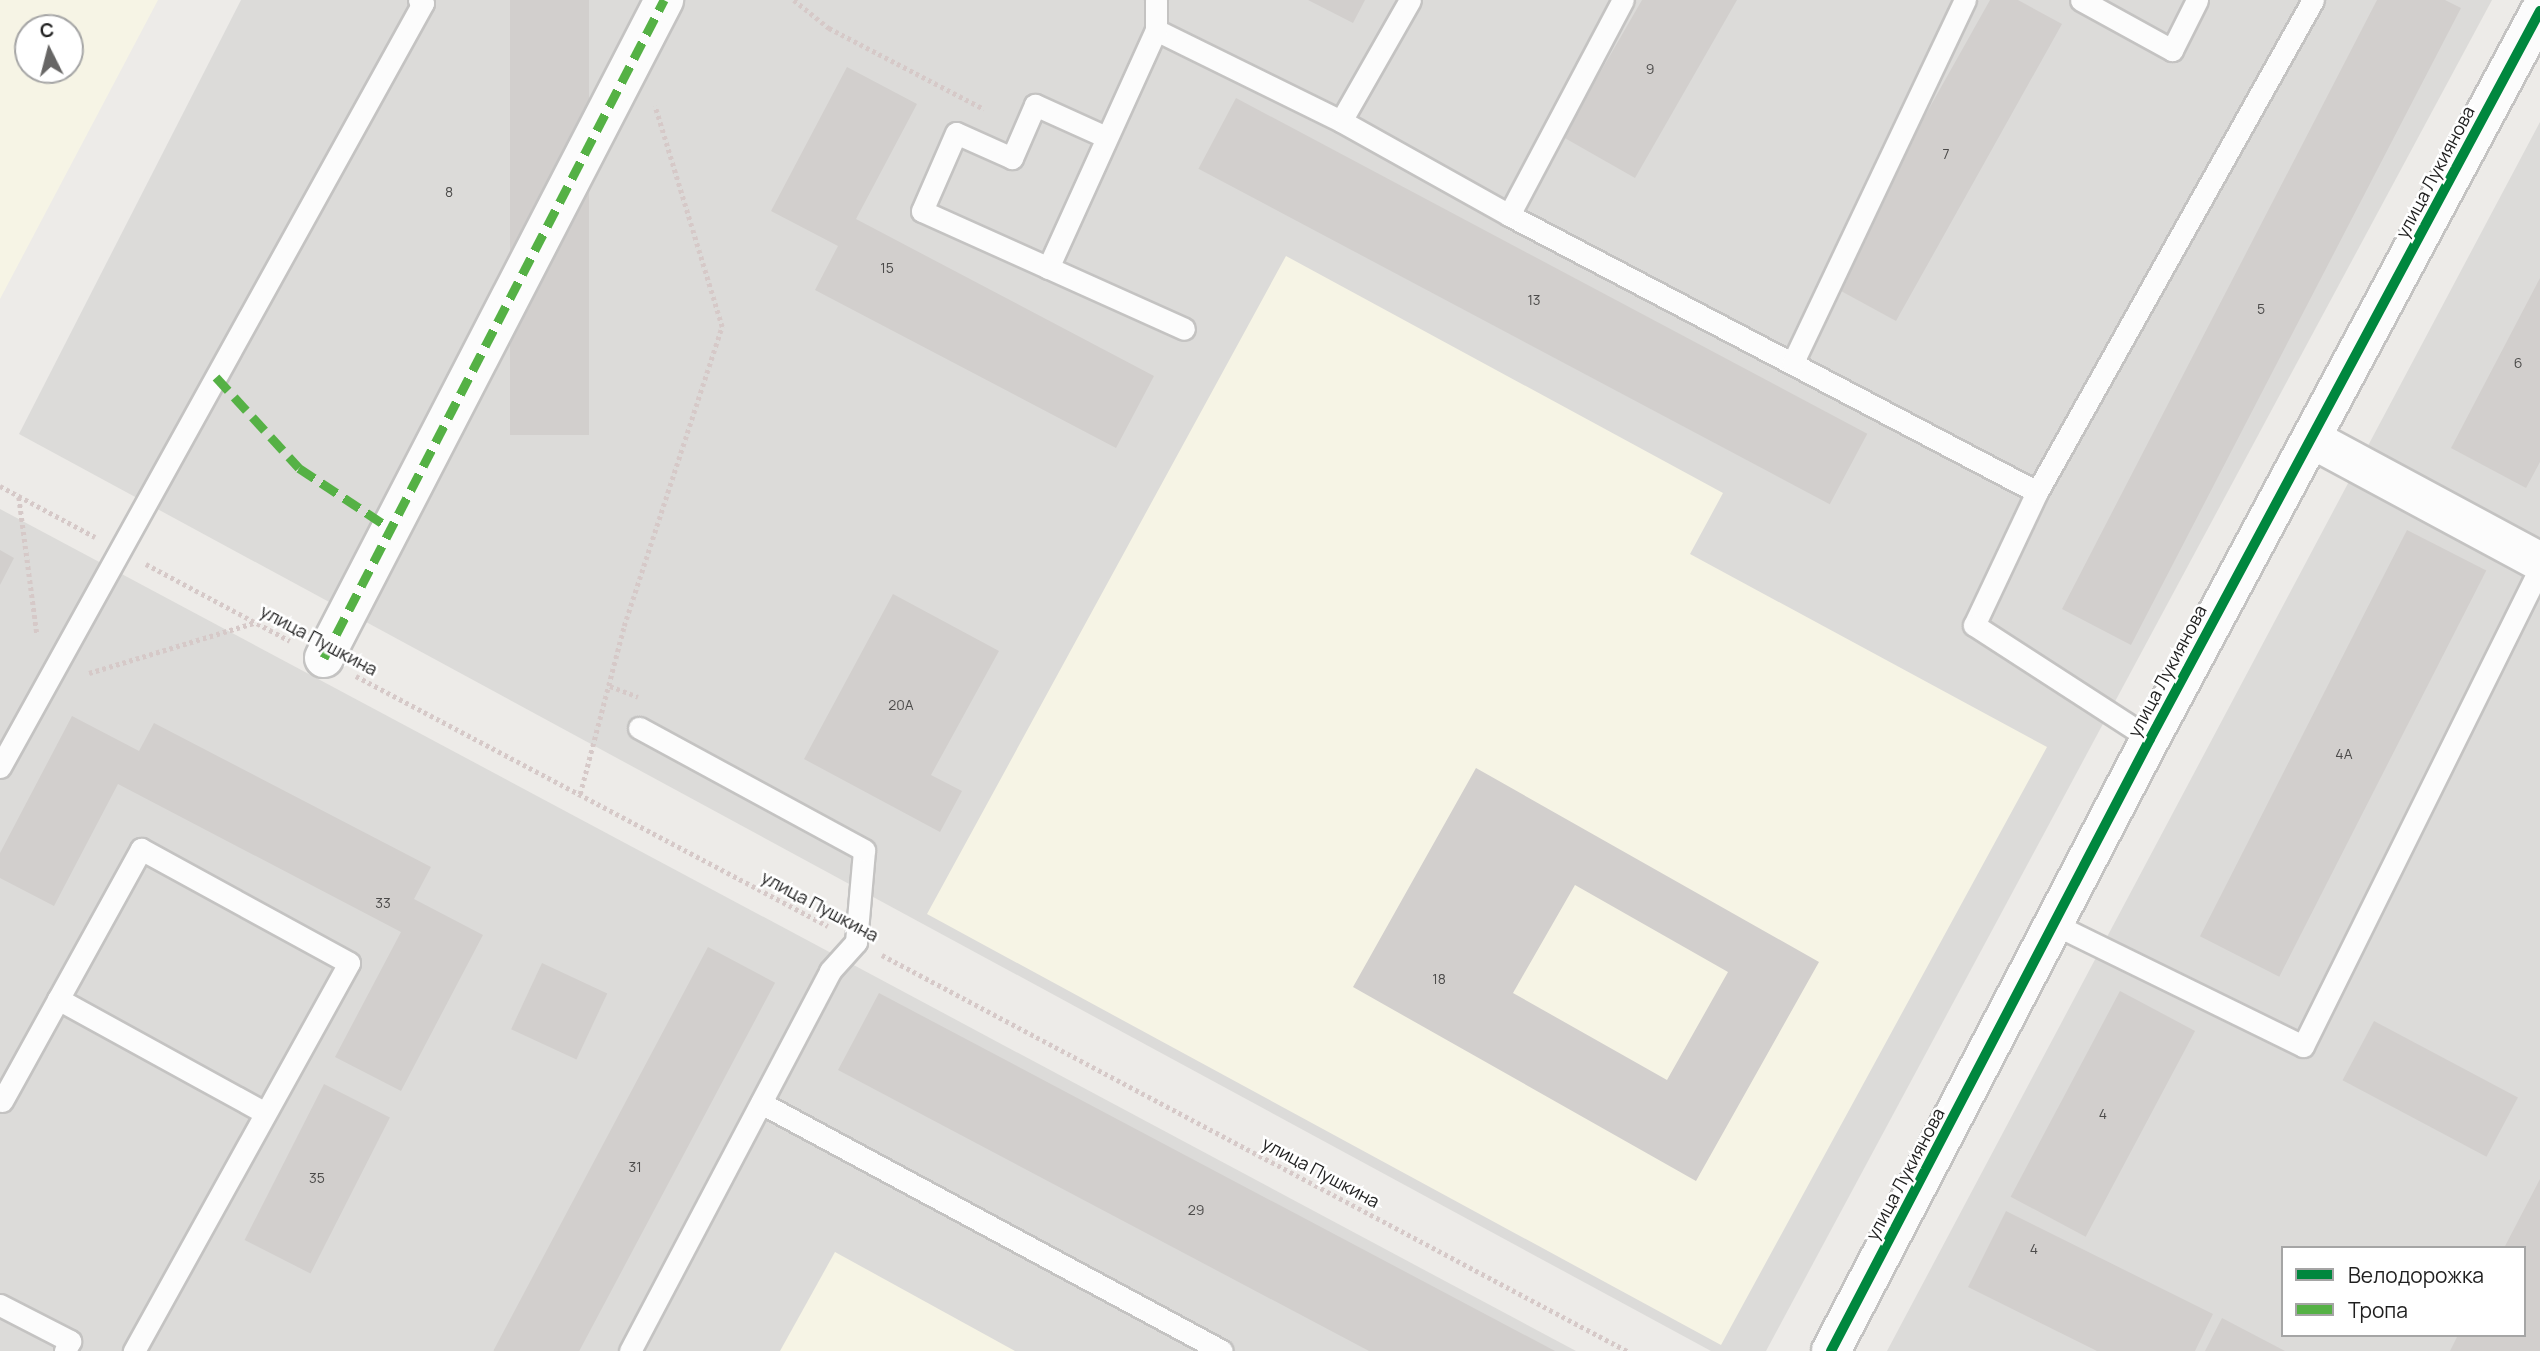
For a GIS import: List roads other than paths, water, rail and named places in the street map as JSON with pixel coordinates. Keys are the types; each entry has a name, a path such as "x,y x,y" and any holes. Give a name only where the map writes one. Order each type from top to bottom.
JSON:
{"street":[{"path":"324,659 664,0"},
{"name":"улица Лукиянова","path":"1831,1351 2056,925 2150,738 2540,11"},
{"path":"2312,439 2540,562"}],"lane":[{"path":"0,767 423,4 419,0"},
{"path":"1048,268 1156,30 1156,0"},
{"path":"1341,121 1410,0"},
{"path":"1508,215 1622,0"},
{"path":"1793,362 1965,0"},
{"path":"2081,0 2172,50 2197,0"},
{"path":"2150,738 1974,625 2037,492 2313,0"},
{"path":"1156,30 1341,121 1508,215 2037,492"},
{"path":"1107,137 1035,105 1012,158 956,133 922,211 1184,329"},
{"path":"2056,925 2303,1046 2540,568"},
{"path":"630,1351 830,971 856,942 864,850 639,729"},
{"path":"1,1102 141,849 349,963 134,1351"},
{"path":"58,999 265,1113"},
{"path":"761,1103 1222,1351"},
{"path":"0,1305 74,1348"}]}
